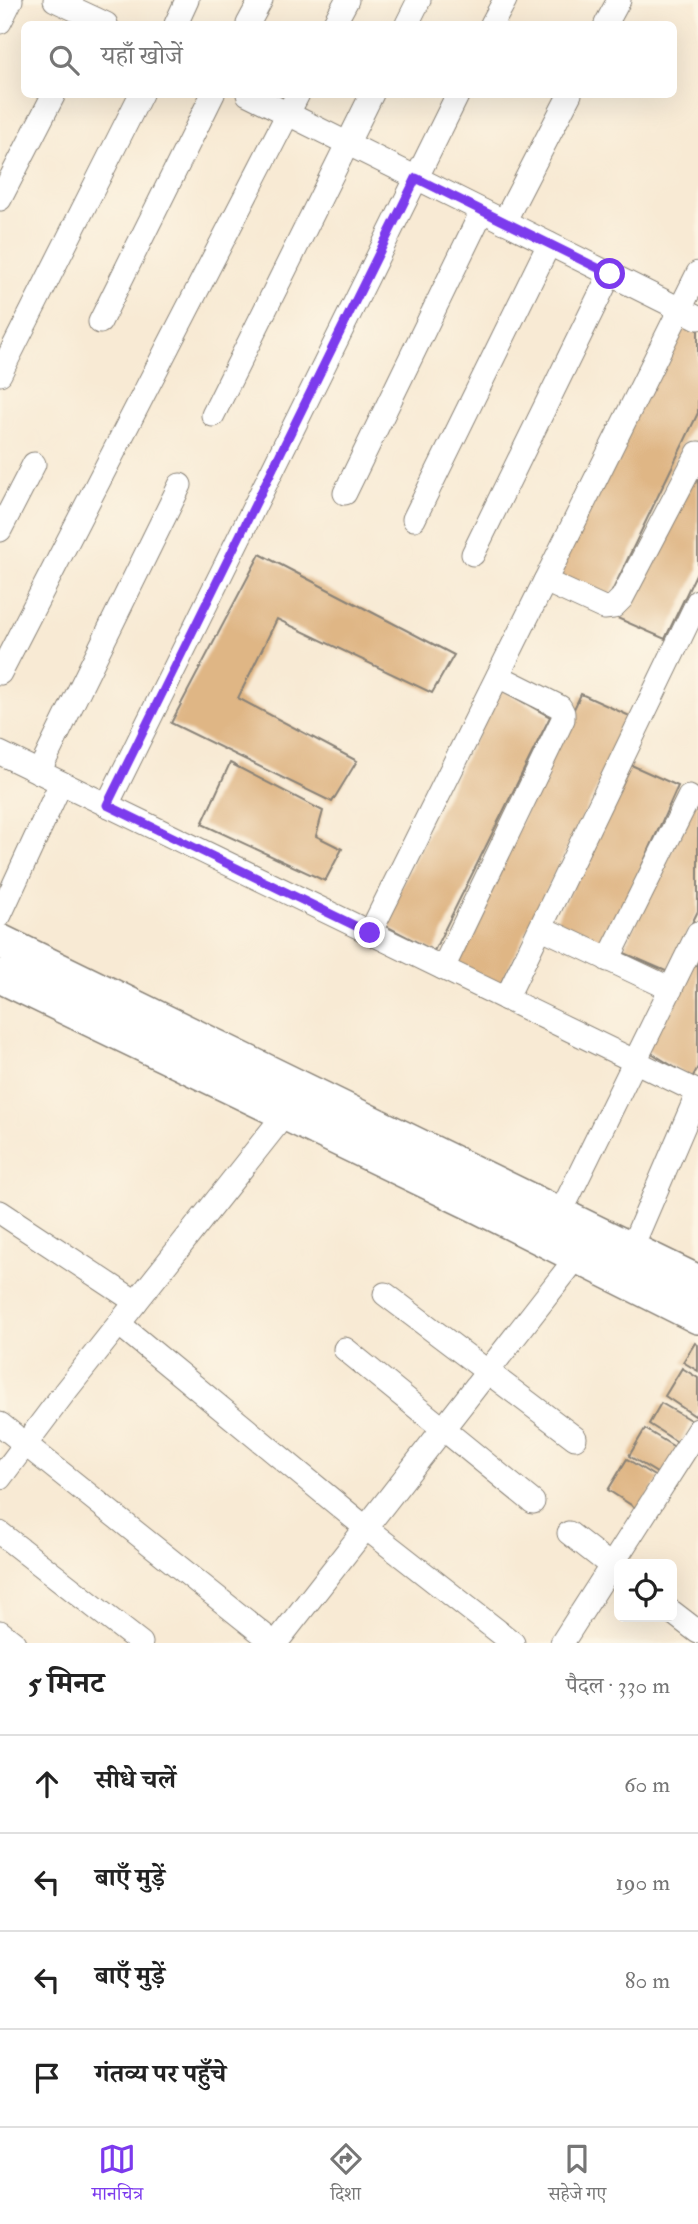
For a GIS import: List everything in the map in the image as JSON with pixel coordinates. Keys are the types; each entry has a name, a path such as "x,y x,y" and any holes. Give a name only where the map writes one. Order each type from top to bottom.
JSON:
{"street":[{"path":"0,22 11,0"},
{"path":"55,0 97,17"},
{"path":"177,21 187,0"},
{"path":"250,21 261,0"},
{"path":"336,21 346,0"},
{"path":"408,21 419,0"},
{"path":"494,21 505,0"},
{"path":"608,21 619,0"},
{"path":"0,199 52,98"},
{"path":"0,374 139,98"},
{"path":"100,322 211,98"},
{"path":"266,98 293,104 347,144 689,314"},
{"path":"213,415 370,98"},
{"path":"107,805 456,98"},
{"path":"504,222 568,98"},
{"path":"0,673 293,104"},
{"path":"345,493 482,211"},
{"path":"414,519 549,244"},
{"path":"370,933 545,581 689,314 698,273"},
{"path":"472,554 610,274"},
{"path":"545,581 604,608 613,607 622,598 698,453"},
{"path":"0,530 34,464"},
{"path":"38,772 180,485"},
{"path":"506,999 698,601"},
{"path":"443,968 563,719 560,707 498,676"},
{"path":"0,753 698,1092 631,1249"},
{"path":"0,915 61,783"},
{"path":"608,960 689,797"},
{"path":"542,928 671,989"},
{"path":"560,1214 698,933"},
{"path":"0,941 631,1249 696,1301"},
{"path":"0,976 578,1257 696,1301"},
{"path":"0,1478 285,1114"},
{"path":"0,1212 136,1303"},
{"path":"0,1424 275,1643 578,1257"},
{"path":"386,1294 575,1438"},
{"path":"119,1324 366,1528 513,1643"},
{"path":"345,1349 533,1502"},
{"path":"622,1559 698,1430"},
{"path":"0,1533 141,1643"},
{"path":"569,1533 614,1567"},
{"path":"562,1643 614,1572"},
{"path":"677,1616 698,1632"},
{"path":"0,1632 14,1643"}],"building":[{"path":"680,320 698,329 698,413 606,604 552,578"},
{"path":"698,463 698,570 665,639 615,617"},
{"path":"260,554 454,655 432,693 277,619 238,698 357,761 332,802 171,723"},
{"path":"500,689 550,717 434,951 382,924"},
{"path":"581,694 632,717 500,985 455,962"},
{"path":"230,763 323,811 316,836 342,849 325,881 202,824"},
{"path":"629,764 678,786 603,952 552,929"},
{"path":"698,796 698,911 668,972 622,952"},
{"path":"698,942 698,1067 692,1078 645,1049"},
{"path":"695,1343 698,1345 698,1371 683,1362"},
{"path":"682,1368 698,1378 698,1411 695,1416 665,1396"},
{"path":"661,1403 692,1421 679,1443 649,1424"},
{"path":"645,1429 678,1449 662,1476 629,1456"},
{"path":"627,1459 659,1479 639,1510 608,1490"}],"route":[{"path":"370,933 107,805 416,178 610,274"}]}
